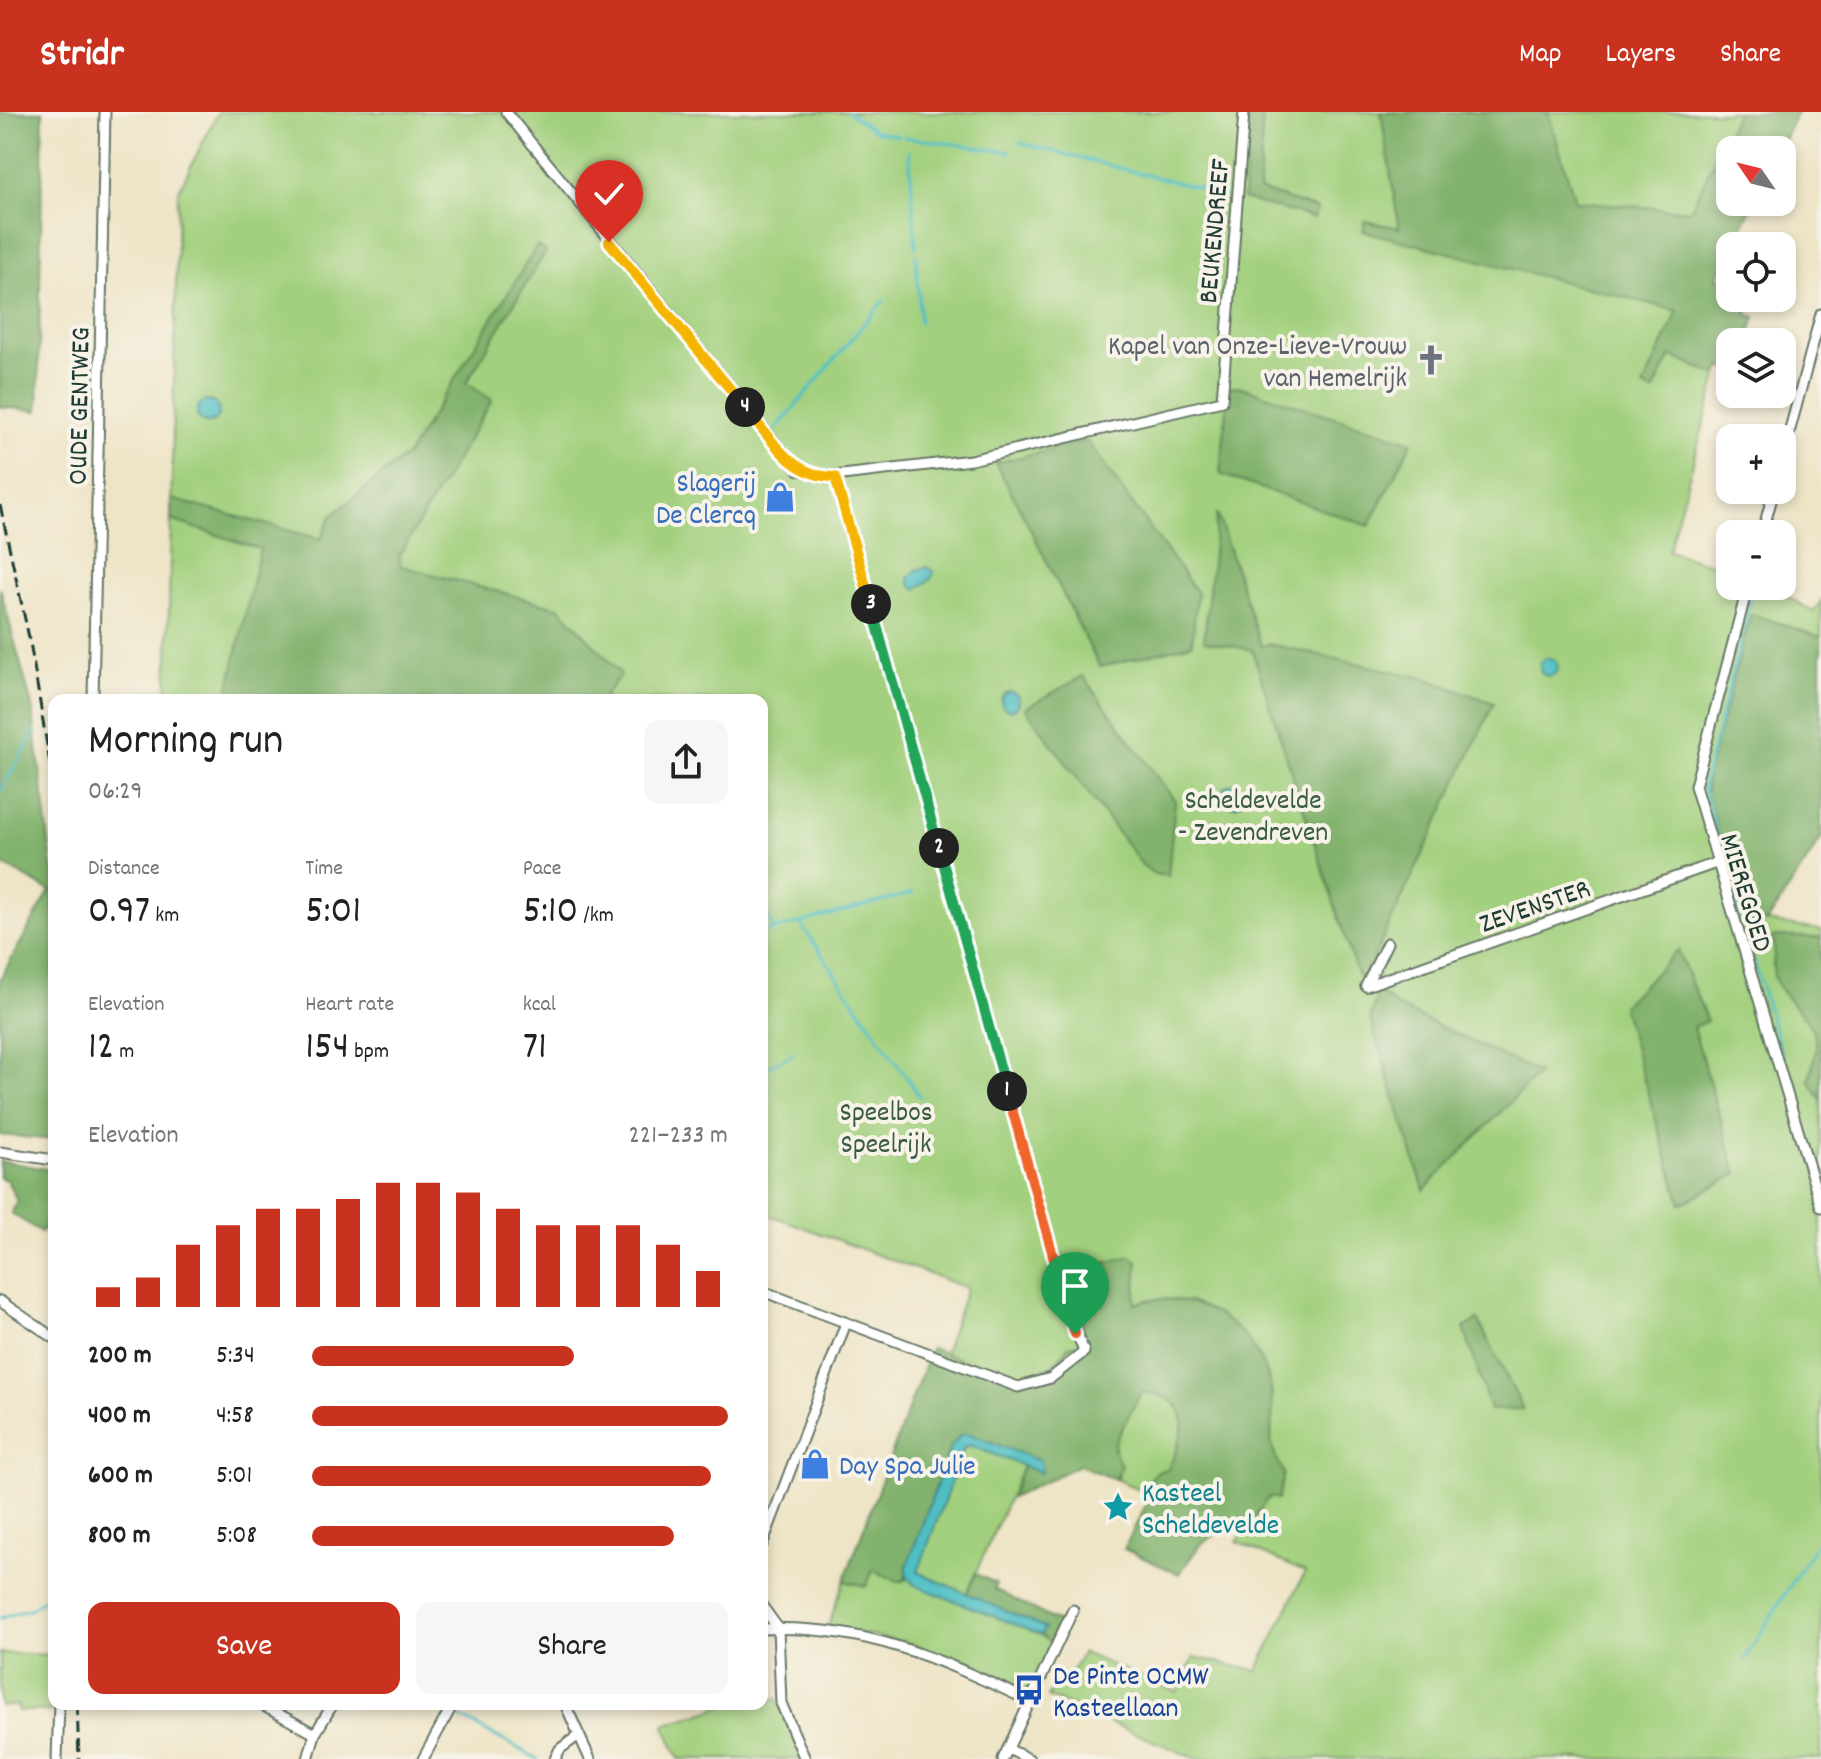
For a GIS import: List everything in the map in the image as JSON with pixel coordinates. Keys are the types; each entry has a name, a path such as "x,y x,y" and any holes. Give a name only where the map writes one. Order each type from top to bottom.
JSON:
{"street":[{"name":"OUDE GENTWEG","path":"93,694 105,112"},
{"path":"506,112 789,460 813,476 835,477 1067,1305 1084,1352 1051,1378 1018,1387 768,1293"},
{"name":"BEUKENDREEF","path":"835,477 870,470 971,460 1222,401 1244,112"},
{"path":"1791,424 1821,314"},
{"name":"MIEREGOED","path":"1744,600 1695,786 1821,1207"},
{"name":"ZEVENSTER","path":"1387,943 1366,986 1716,863"},
{"path":"0,1152 48,1159"},
{"path":"0,1301 48,1334"},
{"path":"768,1529 846,1323"},
{"path":"1029,1759 1005,1754 1073,1610"},
{"path":"768,1614 778,1628 781,1703 805,1759"},
{"path":"768,1629 850,1633 915,1649 1030,1701"},
{"path":"57,1759 59,1710"},
{"path":"271,1710 315,1734"},
{"path":"308,1759 315,1734 329,1710"},
{"path":"423,1759 450,1710"},
{"path":"568,1710 590,1759"},
{"path":"555,1759 560,1749 579,1735"}],"green space":[{"path":"0,112 43,112 38,411 0,407"},
{"name":"Scheldevelde - Zevendreven","path":"218,112 1797,112 1786,136 1716,136 1716,216 1747,216 1739,232 1716,232 1716,312 1747,312 1755,317 1751,328 1716,328 1716,381 1668,551 1716,566 1716,600 1793,600 1813,612 1821,601 1821,839 1767,922 1821,930 1821,1759 1197,1759 1048,1697 1059,1674 1070,1673 1083,1653 1177,1692 1194,1657 1257,1671 1305,1572 1237,1542 1269,1496 1278,1499 1271,1451 1272,1393 1220,1316 1190,1302 1150,1299 1134,1304 1079,1345 1068,1346 1042,1372 1011,1376 978,1366 944,1353 967,1288 768,1214 768,694 167,694 178,192"},
{"path":"1249,112 1263,112 1259,190 1317,209 1314,218 1243,199"},
{"path":"1381,112 1548,112 1575,201 1690,211 1716,156 1716,216 1747,216 1739,232 1716,232 1716,312 1747,312 1755,317 1751,328 1716,328 1716,375 1671,356 1653,392 1643,387 1678,311 1363,231 1365,221 1399,228"},
{"path":"1737,112 1797,112 1786,136 1726,136"},
{"path":"537,246 546,251 466,383 492,400 399,556 401,566 560,608 621,674 606,694 227,694 260,549 171,520 171,499 321,539 331,516 408,454"},
{"path":"1238,386 1412,442 1369,526 1220,474 1229,387"},
{"path":"1087,441 1197,593 1192,644 1100,667 995,463"},
{"path":"1217,513 1261,646 1269,644 1424,678 1494,703 1366,974 1358,976 1354,965 1252,650 1204,641"},
{"path":"0,588 32,706 48,833 48,890 0,863"},
{"path":"1751,614 1821,637 1821,839 1767,922 1744,921 1706,793 1707,775"},
{"path":"1083,676 1175,801 1168,876 1154,874 1142,865 1025,708"},
{"path":"48,895 48,1139 0,1135 0,979"},
{"path":"1776,936 1821,938 1821,1100 1809,1080 1816,1048 1813,1033 1776,980 1772,939"},
{"path":"1678,950 1707,1021 1693,1027 1737,1174 1681,1204 1622,1006"},
{"path":"1378,991 1396,1006 1539,1073 1424,1190 1370,1019"},
{"path":"0,1161 48,1169 48,1221 41,1232 11,1213 17,1201 7,1180 0,1178"},
{"path":"1130,1256 1138,1261 1135,1304 1157,1299 1180,1300 1201,1306 1239,1330 1253,1348 1264,1367 1271,1389 1271,1439 1284,1473 1278,1499 1269,1497 1251,1522 1239,1518 1200,1545 1179,1574 1124,1549 1147,1502 1149,1480 1156,1472 1168,1469 1182,1429 1179,1408 1159,1395 1141,1392 1116,1440 1114,1450 1121,1466 1115,1479 1079,1465 1011,1498 1023,1466 1041,1473 971,1434 962,1434 951,1446 907,1566 905,1580 898,1582 873,1570 866,1586 844,1581 931,1348 1005,1374 1023,1376 1039,1372 1055,1363 1068,1346 1079,1345 1086,1338 1067,1273"},
{"path":"1478,1320 1523,1409 1490,1410 1464,1328"},
{"path":"1141,1391 1171,1400 1179,1408 1182,1418 1175,1455 1168,1469 1153,1477 1148,1493 1115,1479 1119,1476 1116,1438"},
{"path":"970,1445 1023,1466 966,1595 921,1576 918,1568 960,1451"},
{"path":"873,1570 905,1580 907,1576 909,1580 1041,1635 1053,1644 1031,1690 1024,1693 912,1644 828,1626 844,1581 866,1586"},
{"path":"975,1574 996,1583 994,1589 1060,1623 1050,1643 1041,1635 1044,1628 966,1595"},
{"path":"0,1653 48,1655 48,1710 51,1711 18,1711 18,1705 0,1706"},
{"path":"777,1699 803,1759 679,1759 664,1725 710,1710 768,1710 768,1700"}],"water":[{"path":"208,401 216,404 219,412 216,420 208,423 200,420 197,412 200,404"},
{"path":"927,567 934,572 931,579 916,589 910,585 909,578 916,570"},
{"path":"1545,658 1553,658 1558,667 1556,674 1545,676 1540,671 1540,663"},
{"path":"1010,692 1019,701 1010,710 1001,701"},
{"path":"1233,784 1241,787 1244,795 1241,803 1233,806 1225,803 1222,795 1225,787"},
{"path":"962,1434 970,1434 1040,1461 1041,1473 970,1445 964,1447 918,1572 1045,1628 1041,1635 914,1585 907,1576 907,1566 951,1446"}],"waterway":[{"path":"848,112 875,131 898,136"},
{"path":"904,137 1010,152"},
{"path":"1020,143 1223,194 1225,198"},
{"path":"909,151 916,248"},
{"path":"916,255 920,323"},
{"path":"776,429 884,300"},
{"path":"1741,920 1703,786 1751,600"},
{"path":"0,792 35,731"},
{"path":"768,931 913,893"},
{"path":"768,918 774,928"},
{"path":"800,923 920,1097"},
{"path":"1747,939 1821,1184"},
{"path":"768,1067 793,1054"},
{"path":"1744,1660 1821,1536"},
{"path":"0,1618 32,1608 48,1596"},
{"path":"454,1714 538,1759"}],"railway":[{"path":"0,505 30,642 48,752"},
{"path":"77,1710 79,1759"}],"place":[{"name":"Kapel van Onze-Lieve-Vrouw van Hemelrijk","path":"1431,360"},
{"name":"Slagerij De Clercq","path":"780,497"},
{"name":"Day Spa Julie","path":"815,1464"},
{"name":"Kasteel Scheldevelde","path":"1118,1507"},
{"name":"De Pinte OCMW Kasteellaan","path":"1029,1690"}],"route":[{"path":"609,242 789,460 799,470 813,476 835,477 1075,1334"}],"park label":[{"name":"Speelbos Speelrijk","path":"886,1126"}]}
